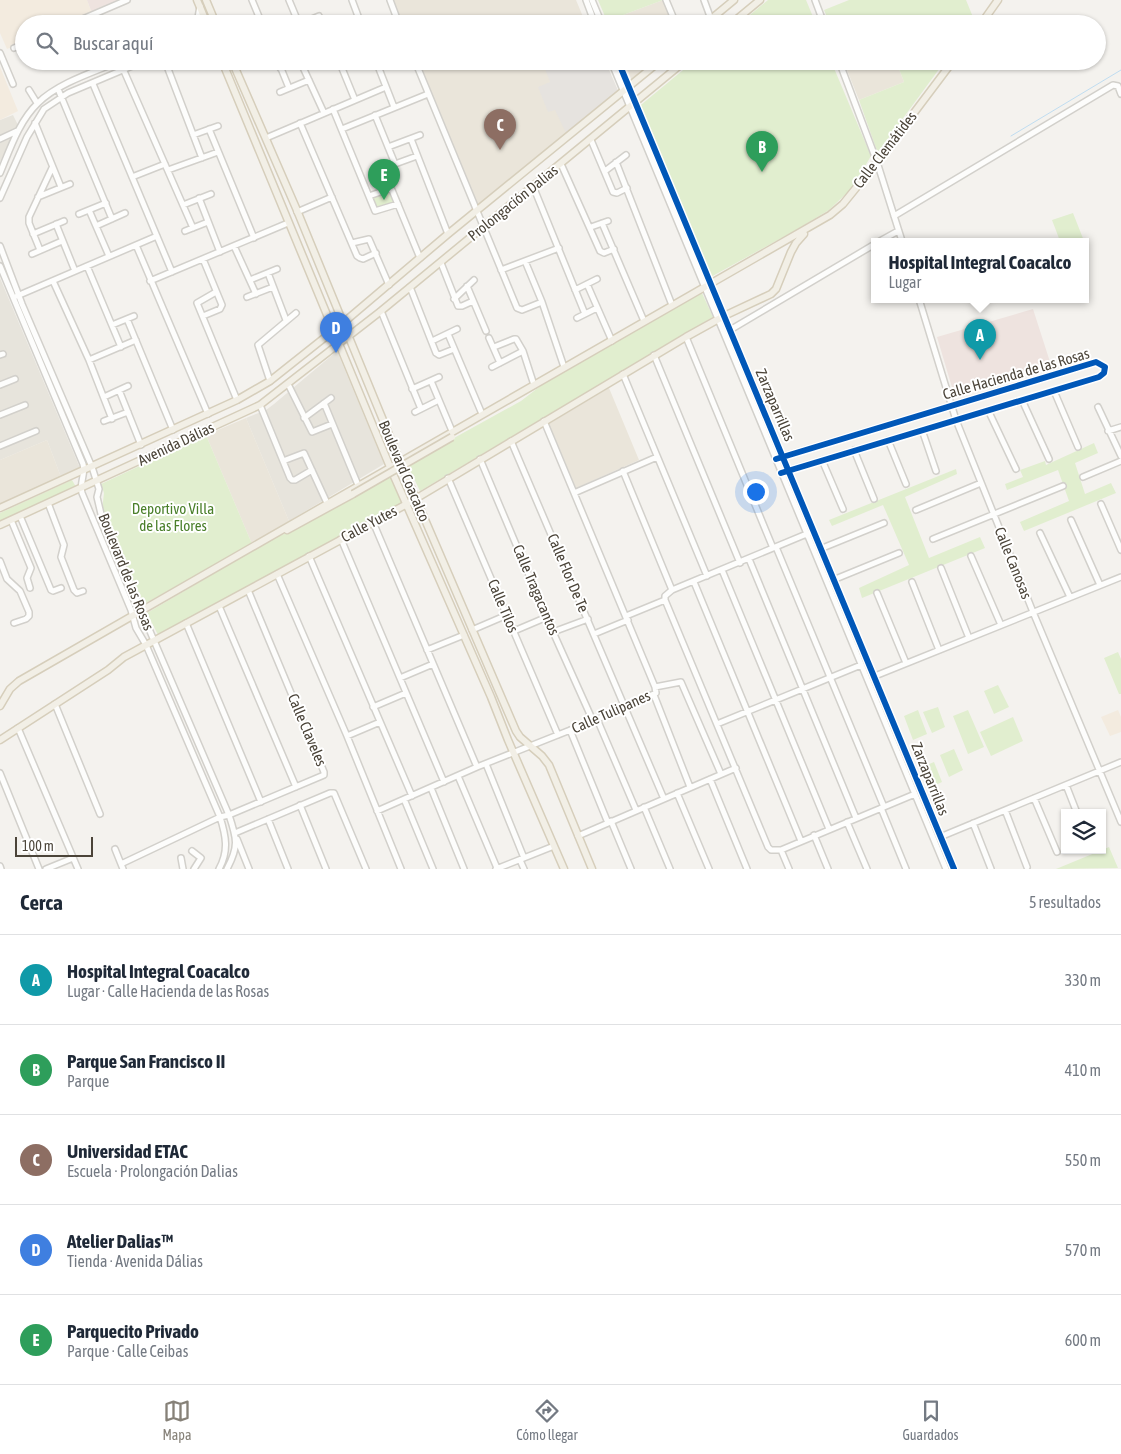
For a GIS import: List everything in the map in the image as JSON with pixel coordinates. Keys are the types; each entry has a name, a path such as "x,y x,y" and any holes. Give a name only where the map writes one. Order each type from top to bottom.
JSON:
{"main road":[{"path":"206,0 212,15"},
{"path":"716,15 734,0"},
{"path":"742,15 760,0"},
{"path":"987,15 998,0"},
{"path":"198,3 203,15"},
{"name":"Boulevard Coacalco","path":"226,70 390,467 564,869"},
{"name":"Boulevard Coacalco","path":"236,70 400,462 516,731 549,765 592,869"},
{"name":"Prolongación Dalias","path":"333,331 448,234 649,70"},
{"name":"Prolongación Dalias","path":"339,344 349,338 675,70"},
{"name":"Calle Clemátides","path":"708,285 808,230 843,204 877,162 945,70"},
{"name":"Calle Clemátides","path":"721,317 776,290 791,252 796,243 808,230"},
{"path":"267,538 294,528 452,434 482,414 708,285"},
{"name":"Calle Yutes","path":"18,728 108,670 124,657 407,504 480,458 721,317"},
{"name":"Avenida Dálias","path":"0,508 237,400 270,381 333,331"},
{"name":"Avenida Dálias","path":"0,525 260,405 339,344"},
{"path":"0,705 10,689 19,681 358,485 502,408 532,386"},
{"path":"0,740 18,728"}],"street":[{"path":"92,15 127,0"},
{"path":"252,0 258,15"},
{"path":"289,0 295,15"},
{"path":"352,0 358,15"},
{"path":"390,0 396,15"},
{"path":"586,0 592,15"},
{"path":"592,0 598,15"},
{"path":"666,0 672,15"},
{"path":"704,0 710,15"},
{"path":"816,0 821,15"},
{"path":"0,53 13,84"},
{"path":"0,173 18,131 37,104 58,89 99,70"},
{"path":"168,70 202,158"},
{"path":"281,70 289,88"},
{"path":"303,70 324,113"},
{"path":"343,70 356,100"},
{"path":"379,70 394,107"},
{"path":"419,70 519,310 542,302"},
{"name":"Zarzaparrillas","path":"616,70 626,89 636,102 781,473 820,549 875,676 954,869"},
{"name":"Zarzaparrillas","path":"621,70 630,107 708,285"},
{"path":"842,70 877,162 901,238"},
{"path":"0,198 26,137 44,109 62,97 124,71 193,228"},
{"path":"280,92 309,80"},
{"path":"93,84 172,272"},
{"path":"894,216 1097,94 1114,85 1118,86 1121,94"},
{"path":"266,138 386,87"},
{"path":"58,89 112,218"},
{"path":"29,90 37,104"},
{"path":"342,129 428,94"},
{"path":"334,109 375,211 398,204"},
{"path":"375,115 395,164 417,156"},
{"path":"35,123 61,187"},
{"path":"300,123 360,258 363,259 376,253"},
{"path":"193,135 218,126"},
{"path":"209,129 254,238"},
{"path":"0,139 18,131"},
{"path":"388,147 420,135"},
{"path":"410,139 448,234"},
{"path":"590,140 615,193 627,188"},
{"path":"168,170 218,152"},
{"path":"604,171 626,154"},
{"path":"616,162 672,305"},
{"path":"132,177 165,164"},
{"path":"561,164 601,252 614,249"},
{"path":"40,250 29,223 29,217 52,168"},
{"path":"38,197 70,184"},
{"path":"533,186 585,314"},
{"path":"369,196 391,189 420,258"},
{"path":"184,205 211,194"},
{"path":"297,212 332,197"},
{"path":"199,198 220,252"},
{"path":"79,214 106,203"},
{"path":"90,210 109,256"},
{"path":"96,226 125,213"},
{"path":"33,234 64,220"},
{"path":"591,227 608,221"},
{"path":"185,231 208,222"},
{"path":"150,281 288,223"},
{"path":"602,223 644,321"},
{"path":"56,224 75,271"},
{"path":"885,238 898,231"},
{"path":"13,298 157,236"},
{"path":"352,243 369,239 389,285"},
{"path":"32,254 62,241"},
{"path":"136,245 208,414"},
{"name":"Boulevard de las Rosas","path":"0,246 92,467 99,489 97,497 101,514 229,815 249,869"},
{"path":"234,246 256,294"},
{"path":"730,330 871,246"},
{"path":"501,270 559,248"},
{"path":"203,259 221,308 203,316"},
{"path":"524,261 542,302 564,367"},
{"path":"441,262 459,307 472,301"},
{"path":"0,266 85,470 81,488"},
{"path":"87,266 121,347"},
{"path":"250,280 277,269"},
{"path":"268,273 286,320"},
{"path":"575,290 597,279"},
{"path":"53,280 89,360 112,418"},
{"path":"454,298 474,280"},
{"path":"587,284 612,341"},
{"path":"467,286 486,331"},
{"path":"247,297 273,287"},
{"path":"410,287 437,354 454,349"},
{"path":"216,292 197,302 237,400"},
{"name":"Calle Canosas","path":"920,303 956,420 1033,612 1121,822"},
{"path":"577,318 597,308"},
{"path":"381,311 421,409"},
{"path":"270,381 258,345 296,313"},
{"path":"112,325 134,316"},
{"name":"Zarzaparrillas","path":"721,317 730,330 783,457 860,665 946,869"},
{"path":"127,319 173,430"},
{"path":"432,341 456,329"},
{"path":"448,334 482,414"},
{"path":"686,337 830,677 906,869"},
{"path":"489,338 500,363"},
{"path":"494,348 514,339 518,341 523,351 532,386"},
{"path":"89,360 136,340"},
{"path":"492,367 523,351"},
{"path":"654,355 740,563"},
{"name":"Calle Hacienda de las Rosas","path":"776,459 1096,362 1105,367 1104,373 1099,377 781,473"},
{"path":"623,374 707,576"},
{"path":"412,389 438,377"},
{"path":"0,385 15,379"},
{"path":"431,381 452,434"},
{"path":"288,384 312,432 332,424"},
{"path":"104,397 128,386"},
{"path":"119,390 141,445"},
{"path":"1054,391 1078,446"},
{"path":"304,418 331,398"},
{"path":"415,412 439,400"},
{"path":"1022,400 1049,459"},
{"path":"324,402 358,485"},
{"path":"0,415 25,405"},
{"path":"260,405 292,480 312,470"},
{"path":"1098,407 1121,456"},
{"path":"988,410 1016,469"},
{"path":"104,422 128,412"},
{"name":"Calle Tulipanes","path":"377,811 477,767 595,720 656,693 627,618 544,421"},
{"path":"1108,431 1121,426"},
{"path":"0,446 36,430"},
{"path":"922,430 936,471"},
{"name":"Calle Flor De Te","path":"511,440 664,798"},
{"path":"888,440 906,484"},
{"path":"854,450 874,499"},
{"path":"284,462 304,453 327,503"},
{"path":"574,493 657,457"},
{"name":"Calle Tragacantos","path":"480,458 553,632 636,810"},
{"path":"822,460 843,508"},
{"path":"1082,477 1121,461"},
{"path":"622,471 672,590"},
{"name":"Calle Tilos","path":"448,478 558,735"},
{"path":"916,510 981,483"},
{"path":"933,538 1063,486"},
{"name":"Boulevard de las Rosas","path":"81,488 133,615 136,628 146,645 220,817 226,834 227,844 226,855 219,869"},
{"path":"48,503 64,545 61,558 74,590 77,593 83,592"},
{"path":"1101,504 1121,550"},
{"path":"20,516 51,590 54,591 61,588"},
{"path":"11,520 31,568 27,578 30,588"},
{"path":"1072,520 1100,585"},
{"path":"373,522 477,767"},
{"path":"820,549 884,523"},
{"path":"810,532 672,590 664,596 665,600 768,847 771,850 781,850 915,794"},
{"path":"1040,533 1070,597"},
{"path":"341,539 444,782"},
{"path":"833,580 899,553"},
{"path":"309,556 412,796"},
{"path":"971,556 1001,625"},
{"path":"748,559 856,818"},
{"path":"0,561 7,579 20,591 29,612 29,616 26,619 14,623"},
{"path":"941,568 969,638"},
{"path":"722,570 829,829"},
{"path":"277,574 347,736 401,869"},
{"path":"875,676 1121,577"},
{"path":"694,582 801,841"},
{"path":"912,582 939,650"},
{"name":"Calle Claveles","path":"122,867 220,817 322,777 324,772 248,590"},
{"path":"878,593 906,663"},
{"path":"594,634 665,600"},
{"path":"219,606 296,787"},
{"path":"472,630 507,615"},
{"path":"514,631 547,617"},
{"path":"553,632 588,619"},
{"path":"186,623 261,802"},
{"path":"427,650 464,635"},
{"path":"400,678 433,664"},
{"path":"716,724 860,665"},
{"path":"655,687 681,682 720,774"},
{"path":"374,706 406,693"},
{"path":"654,695 690,787"},
{"path":"55,704 100,814"},
{"path":"347,736 380,722"},
{"path":"18,728 78,869"},
{"path":"570,730 631,869"},
{"path":"940,837 1121,762"},
{"path":"486,764 522,859 524,869"},
{"path":"578,836 736,768"},
{"path":"0,773 40,869"},
{"path":"458,776 496,869 554,846"},
{"path":"710,779 747,869"},
{"path":"1066,785 1075,809"},
{"path":"430,788 464,869"},
{"path":"227,869 235,852 235,835 330,793 336,795 366,869"},
{"path":"677,793 709,869"},
{"path":"1034,798 1057,852"},
{"path":"404,800 433,869"},
{"path":"300,806 326,869"},
{"path":"644,807 670,869"},
{"path":"1005,810 1027,867"},
{"path":"268,819 288,869"},
{"path":"847,822 867,869"},
{"path":"973,823 991,869"},
{"path":"814,835 828,869"},
{"path":"115,849 122,867"},
{"path":"781,850 789,869"},
{"path":"192,851 201,858 194,869"},
{"path":"46,869 73,858"},
{"path":"181,858 183,869"}],"shaded area":[{"path":"0,0 87,0 92,13 87,15 15,15 15,46 7,49 0,33"},
{"path":"87,0 122,0 92,13"},
{"path":"393,0 576,0 582,15 399,15"},
{"path":"663,0 669,15 623,15"},
{"path":"0,67 18,111 0,120"},
{"path":"422,70 609,70 618,91 478,207"},
{"path":"545,70 609,70 618,91 566,133 555,110 548,112 538,87 550,82"},
{"path":"628,70 645,70 632,81"},
{"path":"847,70 899,70 904,82 859,100"},
{"path":"13,115 18,125 0,162 0,120"},
{"path":"0,278 80,468 61,477 47,440 0,460"},
{"path":"1033,309 1051,365 954,394 937,337"},
{"path":"337,351 384,464 289,521 246,418 266,410"},
{"path":"609,388 639,460 576,488 549,424"},
{"path":"246,418 289,521 252,544 206,435"},
{"path":"47,440 61,477 0,504 0,460"},
{"path":"1118,710 1121,717 1121,732 1110,736 1101,717"}],"green space":[{"path":"598,0 663,0 623,15 604,15"},
{"path":"768,0 806,0 812,15 750,15"},
{"path":"849,0 966,0 972,15 826,15 824,10"},
{"path":"683,70 835,70 871,156 852,188 829,210 709,278 636,109"},
{"path":"899,70 938,70 879,151 877,151 859,100 904,82"},
{"path":"391,190 397,203 376,210 370,196"},
{"path":"1073,213 1083,238 1059,238 1052,220"},
{"path":"702,293 713,317 420,491 407,464 521,401 543,384"},
{"name":"Deportivo Villa de las Flores","path":"206,435 252,544 144,604 102,510 104,493 101,484"},
{"path":"1094,443 1098,453 1075,463 1085,494 1111,483 1116,493 1024,531 1020,522 1069,501 1058,470 1007,490 1005,484 1023,477 1020,470 1045,461 1046,465"},
{"path":"956,469 957,474 905,497 929,558 980,537 985,548 862,598 859,588 909,565 883,505 832,526 829,520"},
{"path":"389,475 402,503 158,635 147,613 276,537 290,532"},
{"path":"72,480 76,487 0,522 0,513"},
{"path":"1118,652 1121,659 1121,694 1119,694 1104,658"},
{"path":"998,685 1009,707 994,714 984,691"},
{"path":"938,707 945,727 932,733 923,712"},
{"path":"918,710 927,734 913,740 904,716"},
{"path":"968,710 984,747 968,754 953,716"},
{"path":"1013,717 1023,741 991,756 980,732"},
{"path":"954,749 963,770 949,777 940,755"},
{"path":"934,762 942,782 929,788 920,768"},
{"path":"1109,847 1118,868 1056,869 1092,854 1106,854 1106,848"}],"waterway":[{"path":"1011,136 1121,70"}],"cycle path":[{"path":"622,70 954,869"},
{"path":"776,459 1096,362 1105,367 1104,373 1099,377 781,473"}],"place":[{"name":"Universidad ETAC","path":"500,150"},
{"name":"Parque San Francisco II","path":"762,172"},
{"name":"Parquecito Privado","path":"384,200"},
{"name":"Atelier Dalias™","path":"336,353"},
{"name":"Hospital Integral Coacalco","path":"980,360"}]}
